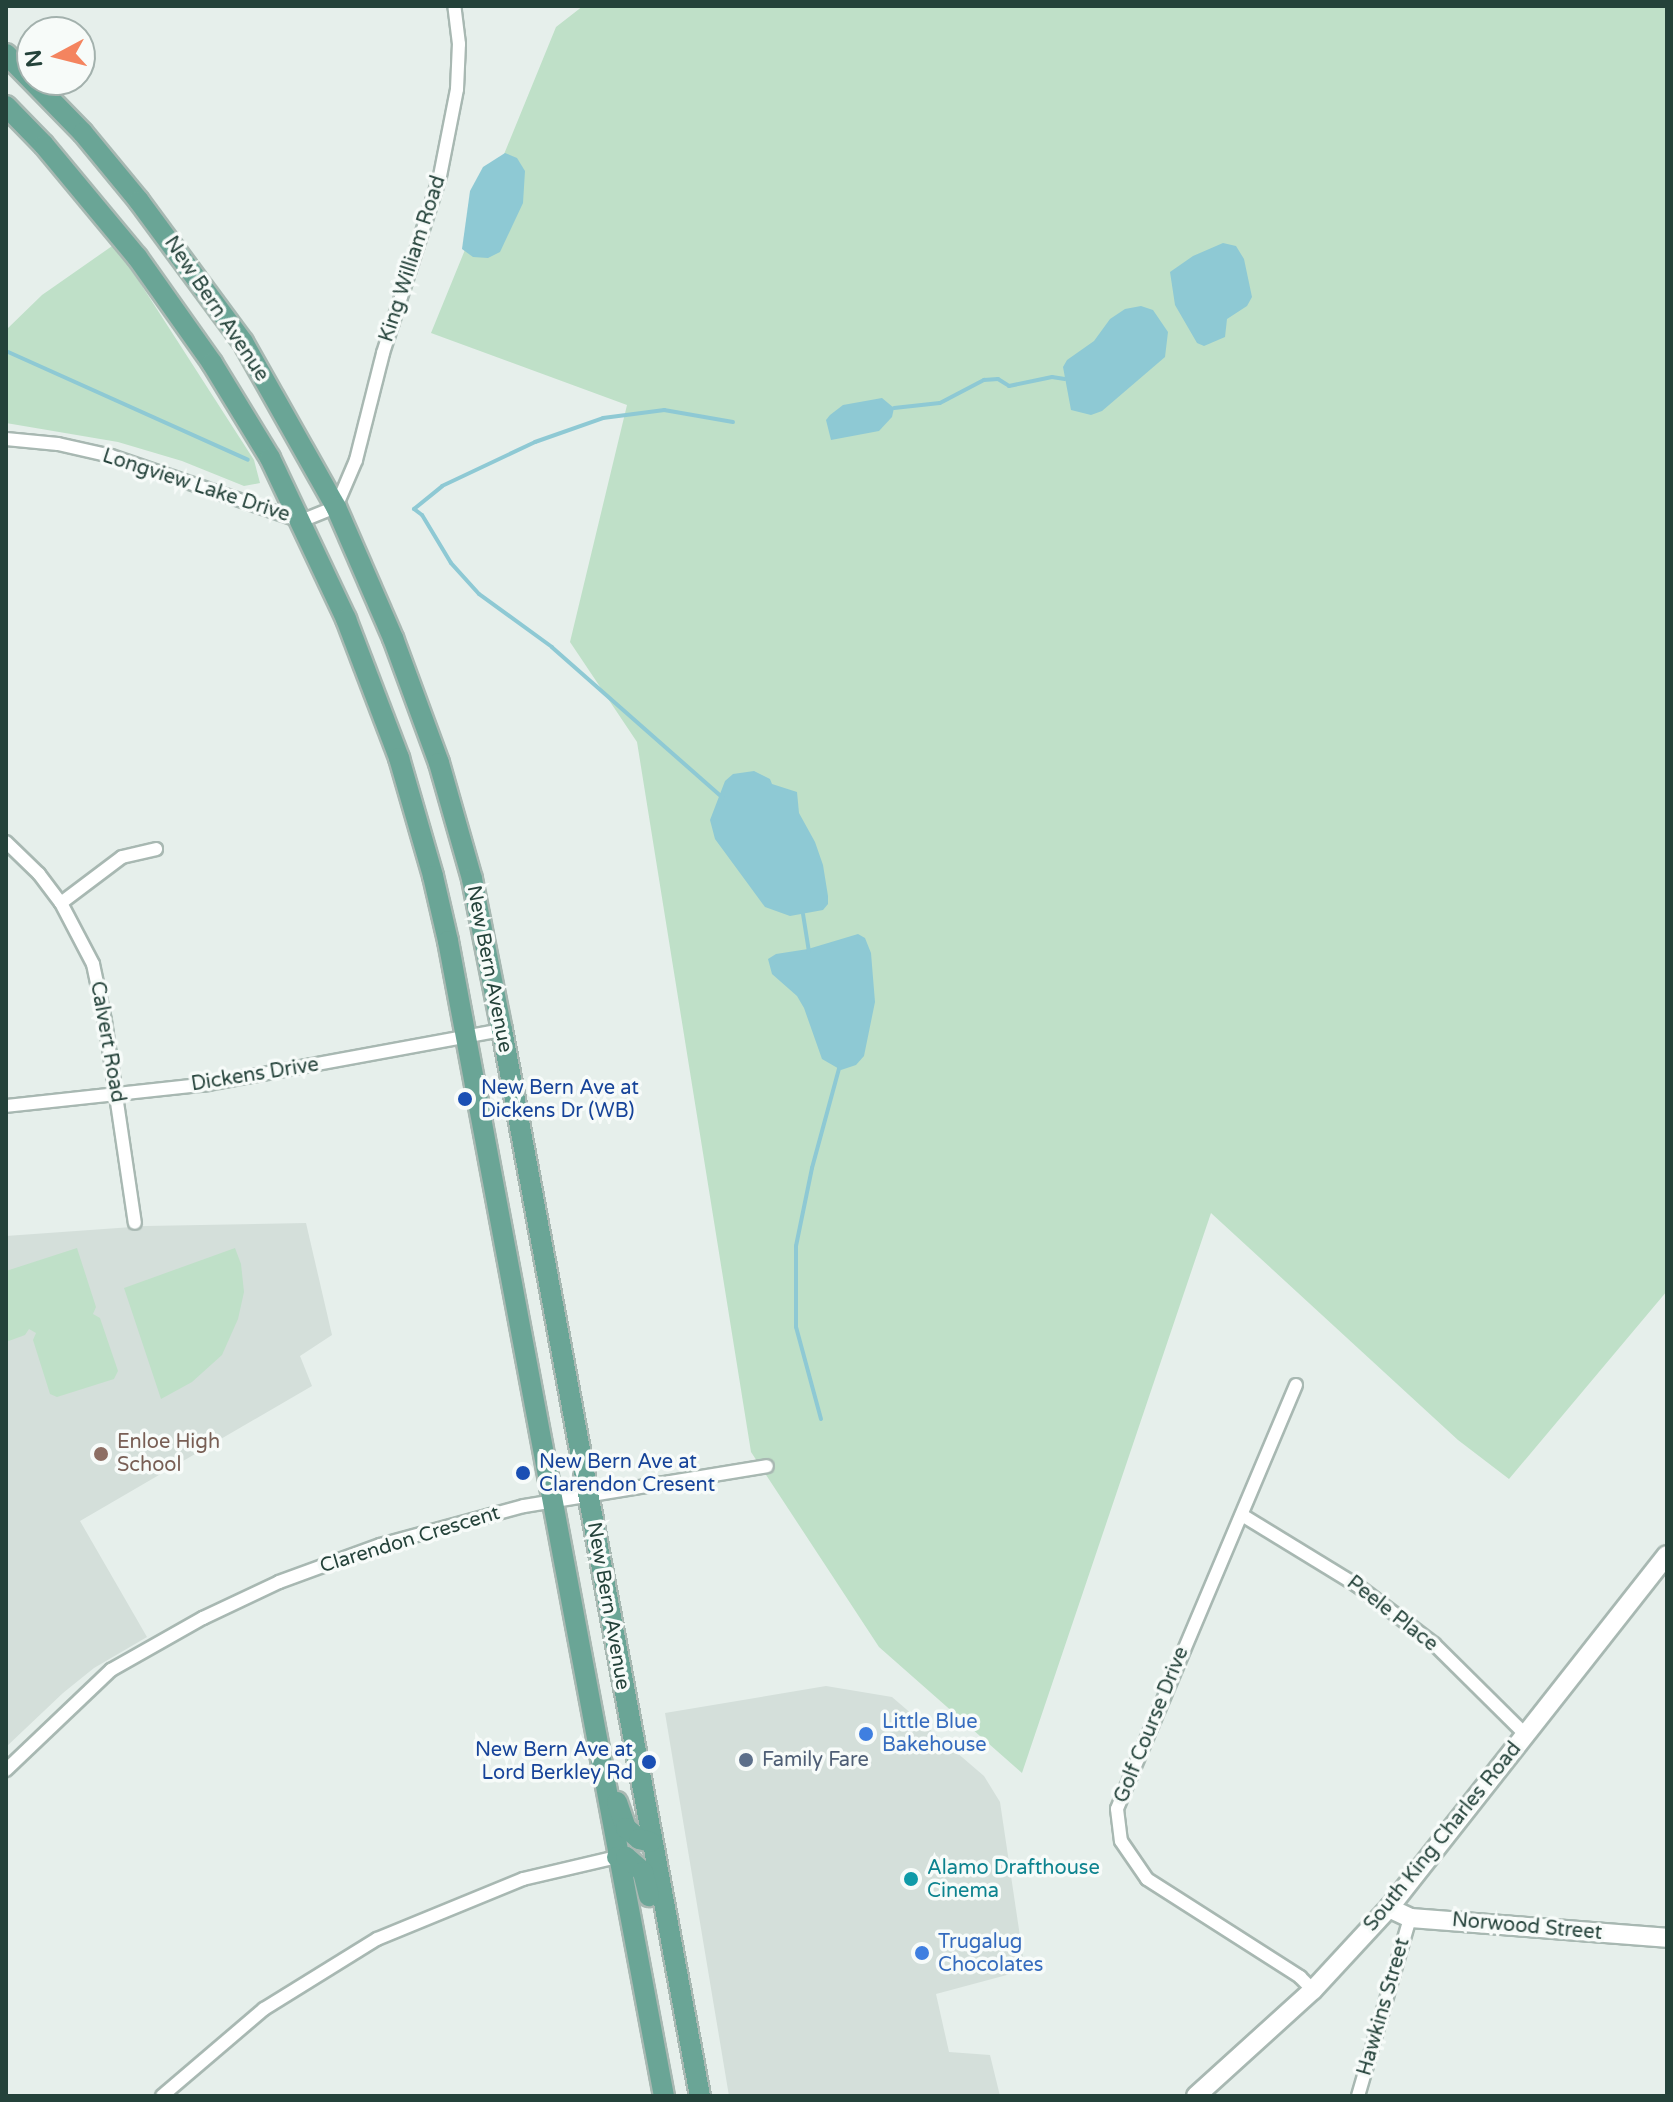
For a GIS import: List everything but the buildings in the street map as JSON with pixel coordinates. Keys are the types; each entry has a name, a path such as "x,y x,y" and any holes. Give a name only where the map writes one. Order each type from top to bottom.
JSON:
{"main road":[{"name":"New Bern Avenue","path":"6,54 83,133 179,252 243,342 336,507 393,638 439,763 472,879 502,1030 700,2096"},
{"name":"New Bern Avenue","path":"6,106 44,145 145,268 212,363 270,458 346,619 399,758 433,876 466,1037 617,1857 665,2096"},
{"path":"591,1718 602,1738 626,1828 639,1839 651,1842"},
{"path":"617,1857 626,1857 643,1872 674,1964"}],"street":[{"name":"King William Road","path":"336,507 356,460 383,353 440,176 457,89 459,44 454,6"},
{"name":"Longview Lake Drive","path":"6,439 58,444 111,456 301,521 336,507"},
{"name":"Calvert Road","path":"6,842 39,874 61,903 93,964 135,1223"},
{"path":"61,903 122,857 156,849"},
{"name":"Dickens Drive","path":"6,1106 208,1084 502,1030"},
{"name":"Golf Course Drive","path":"1296,1385 1126,1781 1117,1809 1121,1841 1147,1879 1300,1977 1313,1990"},
{"name":"Clarendon Crescent","path":"6,1770 102,1677 203,1618 279,1582 380,1545 551,1501 767,1466"},
{"name":"Peele Place","path":"1242,1515 1358,1586 1434,1644 1526,1735"},
{"name":"South King Charles Road","path":"1196,2096 1313,1990 1389,1908 1667,1555"},
{"path":"162,2096 264,2009 377,1939 523,1879 617,1857"},
{"name":"Norwood Street","path":"1389,1908 1410,1918 1667,1938"},
{"name":"Hawkins Street","path":"1358,2096 1410,1918"}],"shaded area":[{"name":"Enloe High School","path":"306,1223 332,1335 300,1356 312,1386 80,1521 147,1637 94,1668 6,1747 6,1236 146,1226"},
{"path":"826,1686 892,1697 984,1776 1000,1802 1025,1970 936,1994 949,2052 990,2055 1000,2096 729,2096 665,1713"}],"green space":[{"path":"583,6 1667,6 1667,1291 1509,1479 1458,1440 1211,1213 1022,1773 879,1647 751,1452 637,742 570,642 627,405 431,333 556,27"},
{"path":"115,244 254,460 260,483 244,486 182,461 118,442 6,423 6,330 42,295"},
{"path":"77,1248 96,1307 93,1314 100,1318 118,1371 114,1379 57,1397 50,1394 33,1340 36,1333 29,1329 25,1335 6,1342 6,1271"},
{"path":"235,1248 241,1264 244,1292 238,1319 222,1355 192,1382 161,1399 124,1288"}],"water":[{"path":"505,153 517,158 525,171 523,203 500,252 488,258 473,257 462,249 470,191 483,167"},
{"path":"1223,243 1236,246 1244,259 1252,297 1247,306 1227,319 1225,337 1204,346 1197,343 1175,305 1170,272 1193,256"},
{"path":"1141,306 1153,310 1168,332 1165,357 1102,411 1091,415 1071,410 1063,367 1067,360 1094,341 1110,319 1125,309"},
{"path":"882,398 894,408 892,417 879,431 831,440 826,420 830,415 843,405"},
{"path":"754,771 770,779 772,784 797,792 799,813 823,865 828,904 823,910 790,916 765,907 715,839 710,820 725,781 733,774"},
{"path":"858,934 865,938 871,953 875,1002 864,1056 856,1065 841,1070 822,1059 804,1008 797,996 772,974 768,959 776,954 808,949"}],"waterway":[{"path":"6,351 248,460"},
{"path":"894,408 940,403 984,380 998,379 1009,386 1052,377 1065,379"},
{"path":"723,798 552,647 479,594 451,563 422,515 414,509 442,486 535,442 603,418 664,410 733,422"},
{"path":"803,914 809,952"},
{"path":"821,1419 796,1327 796,1246 812,1168 840,1065"}],"place":[{"name":"New Bern Ave at Dickens Dr (WB)","path":"465,1099"},
{"name":"Enloe High School","path":"101,1454"},
{"name":"New Bern Ave at Clarendon Cresent","path":"523,1473"},
{"name":"Little Blue Bakehouse","path":"866,1734"},
{"name":"Family Fare","path":"746,1760"},
{"name":"New Bern Ave at Lord Berkley Rd","path":"649,1762"},
{"name":"Alamo Drafthouse Cinema","path":"911,1879"},
{"name":"Trugalug Chocolates","path":"922,1953"}]}
